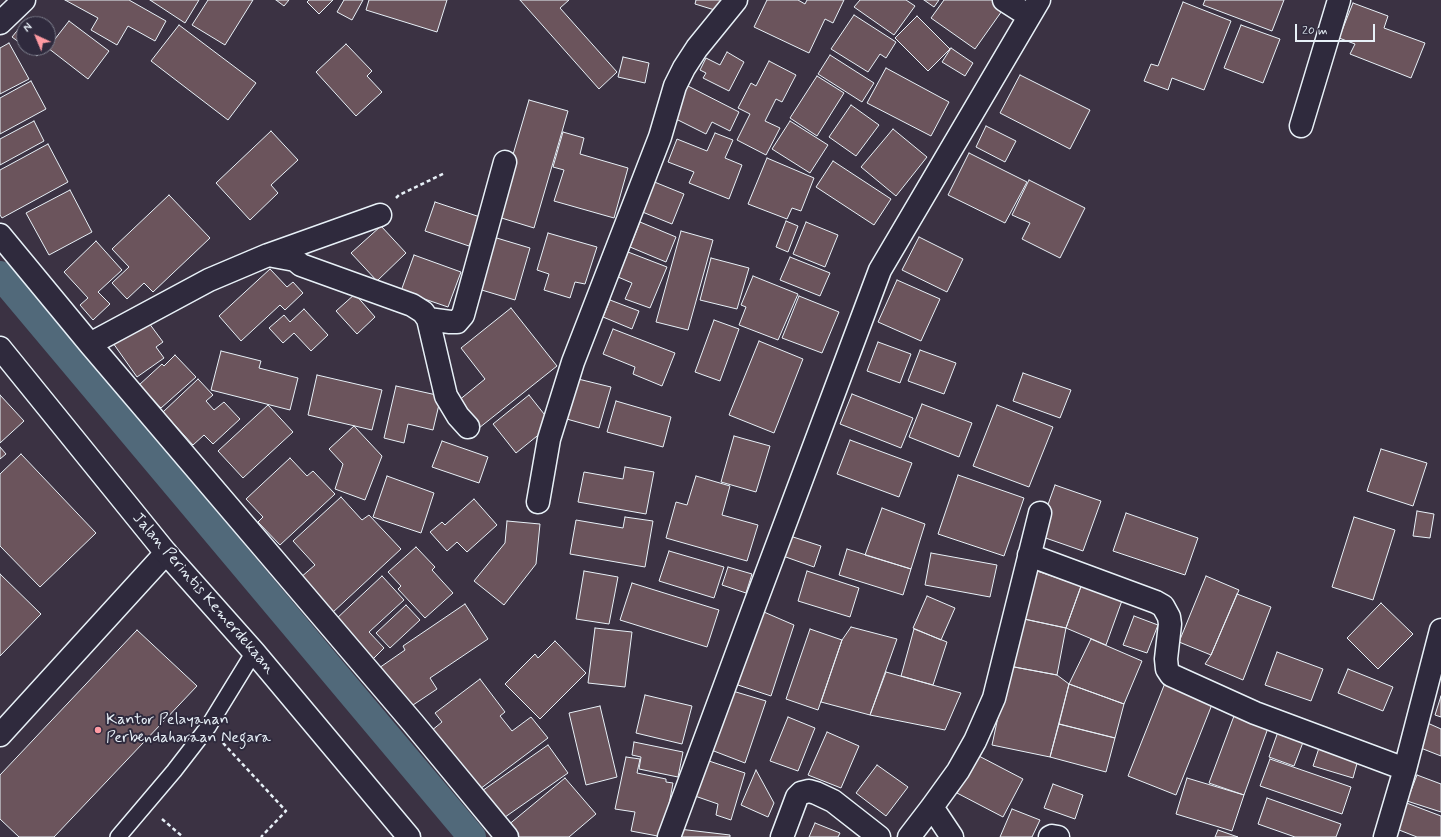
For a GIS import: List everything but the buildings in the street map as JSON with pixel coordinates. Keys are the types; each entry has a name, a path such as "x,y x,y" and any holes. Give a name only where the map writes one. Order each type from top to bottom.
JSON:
{"street":[{"path":"0,23 24,0"},
{"path":"538,502 549,440 573,362 660,138 675,86 684,68 697,48 736,0"},
{"path":"669,837 880,270 1034,8 1004,0"},
{"path":"1301,126 1339,0"},
{"path":"428,319 457,322 463,315 506,162"},
{"path":"90,344 209,280 268,255 380,215"},
{"path":"0,235 90,344 413,724 507,837"},
{"path":"268,255 295,260 301,264 412,305 423,312 428,319 446,396 458,416 468,427"},
{"name":"Jalan Perintis Kemerdekaan","path":"0,348 166,553 254,652 409,837"},
{"path":"909,837 958,770 976,741 994,698 1040,513"},
{"path":"0,735 166,553"},
{"path":"1029,555 1156,602 1163,606 1169,617 1170,624 1166,659 1167,669 1171,675 1255,713 1405,769"},
{"path":"1385,837 1405,769 1441,630"},
{"path":"782,837 798,797 801,793 809,791 833,800 879,837"},
{"path":"932,807 952,837"},
{"path":"1050,837 1058,837"}],"lane":[{"path":"118,837 174,771 208,726 254,652"}],"path":[{"path":"380,215 399,195 446,173"},
{"path":"208,726 286,811 261,837"},
{"path":"146,804 183,837"}],"waterway":[{"path":"0,275 472,837"}],"place":[{"name":"Kantor Pelayanan Perbendaharaan Negara","path":"98,730"}]}
